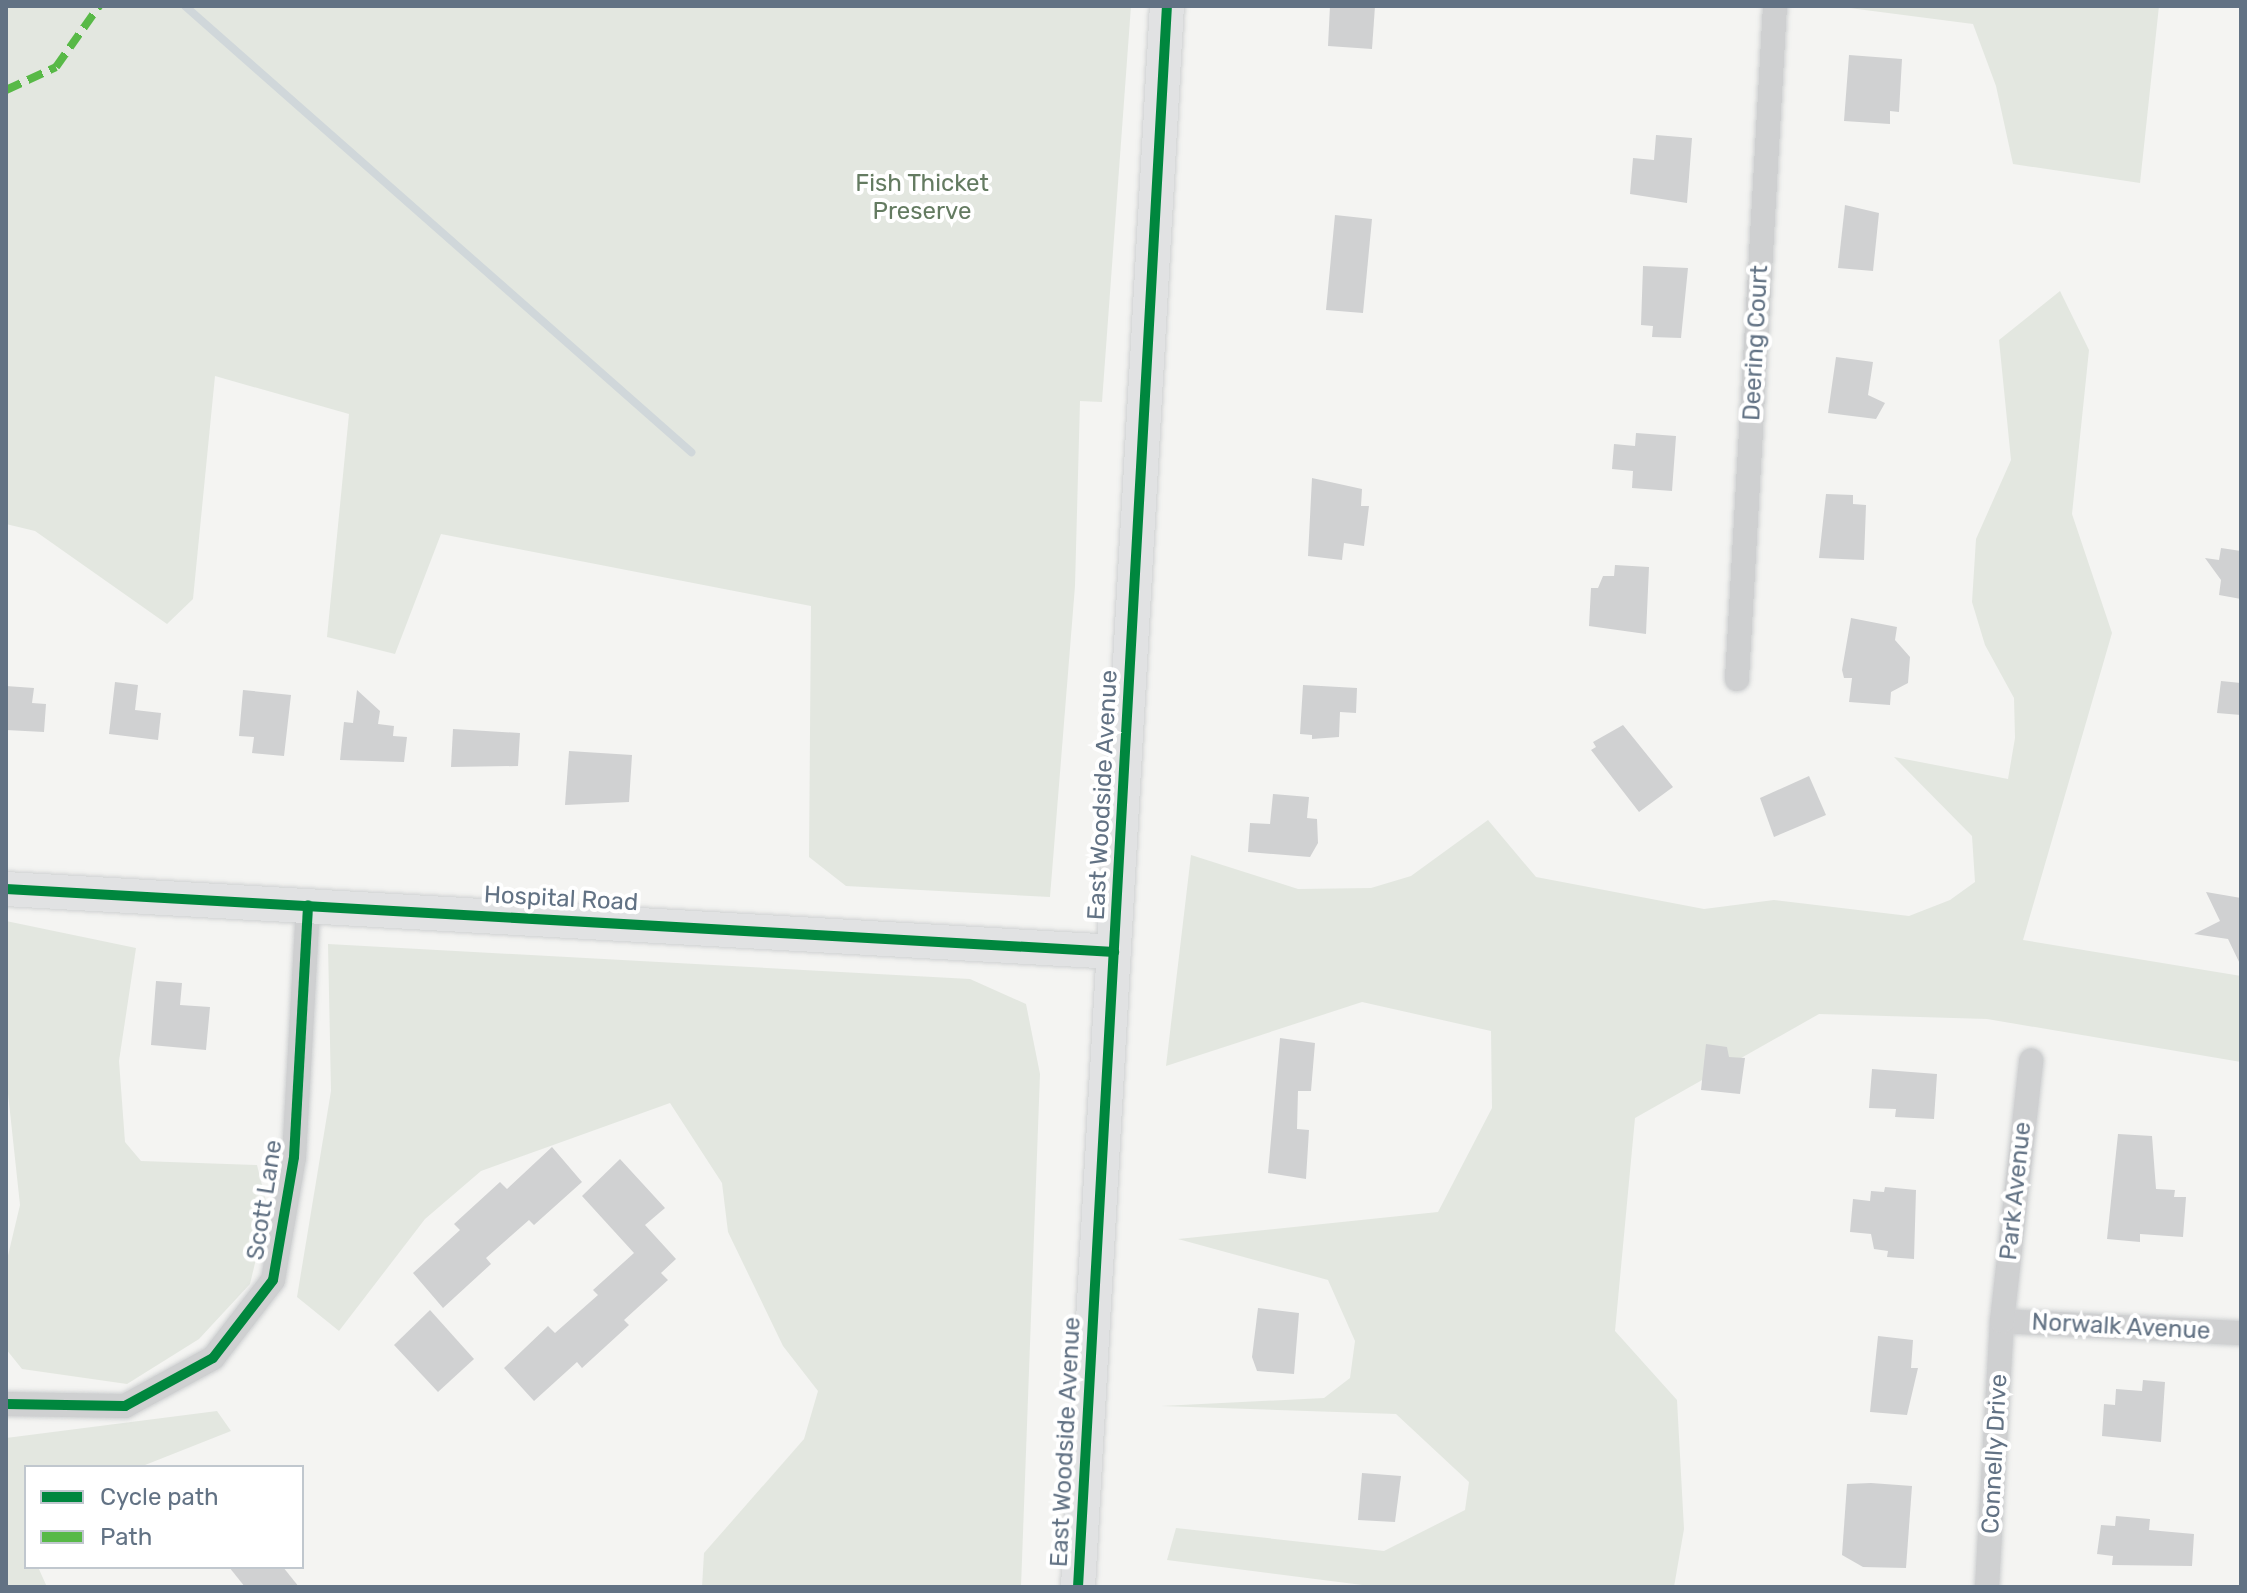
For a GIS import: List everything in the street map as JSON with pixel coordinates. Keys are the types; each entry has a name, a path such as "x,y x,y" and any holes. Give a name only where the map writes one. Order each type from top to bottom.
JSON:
{"main road":[{"name":"East Woodside Avenue","path":"1078,1587 1167,6"},
{"name":"Hospital Road","path":"6,889 1114,952"}],"street":[{"name":"Deering Court","path":"1737,679 1775,6"},
{"name":"Scott Lane","path":"6,1404 125,1406 213,1358 273,1280 294,1157 308,905"},
{"name":"Park Avenue","path":"2002,1321 2031,1061"},
{"name":"Norwalk Avenue","path":"2002,1321 2241,1333"},
{"name":"Connelly Drive","path":"1987,1587 2002,1321"}],"green space":[{"name":"Fish Thicket Preserve","path":"6,6 1131,6 1102,402 1080,401 1075,586 1050,897 846,886 809,857 811,606 441,534 395,654 327,637 349,414 215,376 193,599 167,624 35,531 6,524"},
{"path":"1834,6 2159,6 2140,183 2013,164 1996,86 1973,24"},
{"path":"2060,291 2089,350 2072,514 2112,633 2023,940 2241,976 2241,1062 1987,1019 1819,1014 1635,1118 1615,1331 1677,1400 1684,1529 1674,1587 1378,1587 1167,1560 1176,1528 1384,1551 1465,1510 1469,1482 1396,1414 1161,1406 1324,1398 1350,1378 1355,1341 1328,1280 1178,1239 1438,1212 1492,1108 1491,1031 1362,1002 1166,1066 1191,855 1298,889 1371,888 1411,876 1488,820 1536,877 1704,909 1774,900 1909,916 1950,900 1975,882 1972,836 1894,757 2008,779 2015,738 2014,698 1985,645 1972,602 1976,539 2011,460 1999,340"},
{"path":"6,921 136,948 119,1061 125,1142 141,1161 257,1165 268,1209 250,1284 199,1339 127,1384 22,1369 6,1349 6,1264 20,1205 6,1075"},
{"path":"328,944 970,979 1026,1004 1040,1074 1021,1587 702,1587 704,1553 804,1439 818,1391 783,1346 728,1232 722,1183 670,1103 481,1171 425,1219 339,1331 297,1297 331,1091"},
{"path":"217,1411 231,1431 145,1465 24,1465 24,1569 39,1569 47,1587 6,1587 6,1438"}],"building":[{"path":"1330,6 1375,6 1372,49 1328,46"},
{"path":"1849,55 1902,59 1899,112 1890,111 1890,124 1844,121"},
{"path":"1656,135 1692,138 1687,203 1630,194 1633,158 1654,160"},
{"path":"1845,205 1879,213 1873,271 1838,268"},
{"path":"1335,215 1372,219 1363,313 1326,310"},
{"path":"1643,266 1688,268 1681,338 1652,337 1653,326 1641,325"},
{"path":"1836,357 1873,362 1868,395 1885,403 1876,419 1828,413"},
{"path":"1636,433 1676,436 1672,491 1632,488 1633,471 1612,469 1614,444 1635,446"},
{"path":"1312,478 1362,489 1361,506 1369,506 1364,546 1344,543 1342,560 1308,556"},
{"path":"1826,494 1853,495 1853,504 1866,505 1864,560 1819,558"},
{"path":"2221,548 2241,551 2241,599 2219,595 2221,580 2205,558 2219,560"},
{"path":"1615,565 1649,567 1646,634 1589,626 1591,588 1598,588 1603,576 1614,576"},
{"path":"1851,618 1897,627 1895,640 1910,657 1908,683 1891,692 1890,705 1849,702 1852,678 1844,678 1842,670"},
{"path":"2221,681 2241,683 2241,715 2217,713"},
{"path":"115,682 138,685 135,710 161,713 158,740 109,734"},
{"path":"1303,685 1357,688 1356,713 1340,712 1339,737 1312,739 1312,735 1300,734"},
{"path":"6,686 34,688 32,703 46,704 44,732 6,730"},
{"path":"243,690 291,695 284,756 252,753 254,737 239,736"},
{"path":"357,690 380,711 378,724 394,726 393,736 407,737 404,762 340,760 344,722 353,723"},
{"path":"1623,725 1673,787 1639,812 1591,750 1596,747 1593,742"},
{"path":"453,729 520,733 518,766 451,767"},
{"path":"569,751 632,755 629,802 565,805"},
{"path":"1809,776 1826,815 1774,837 1760,798"},
{"path":"1273,794 1309,797 1307,818 1317,819 1318,843 1310,857 1248,852 1250,823 1270,824"},
{"path":"2206,892 2241,898 2241,966 2228,939 2194,934 2220,921"},
{"path":"156,981 182,983 180,1005 210,1007 206,1050 151,1045"},
{"path":"1280,1038 1315,1043 1311,1091 1298,1091 1297,1129 1309,1130 1306,1179 1268,1173"},
{"path":"1706,1044 1727,1047 1729,1057 1745,1058 1740,1094 1701,1090"},
{"path":"1872,1069 1937,1074 1934,1119 1895,1117 1896,1109 1869,1108"},
{"path":"2118,1134 2152,1136 2156,1189 2175,1190 2174,1197 2186,1197 2183,1237 2140,1234 2140,1242 2107,1239"},
{"path":"552,1147 582,1182 534,1225 529,1220 486,1258 491,1264 443,1308 413,1273 460,1230 454,1224 500,1182 507,1189"},
{"path":"620,1159 665,1208 645,1225 676,1259 661,1273 668,1280 624,1320 629,1325 582,1368 577,1362 534,1401 504,1368 548,1326 555,1333 598,1295 593,1290 634,1253 582,1196"},
{"path":"1885,1187 1916,1190 1914,1259 1887,1257 1888,1251 1874,1249 1871,1234 1850,1232 1853,1199 1870,1201 1871,1191 1884,1192"},
{"path":"1258,1308 1299,1313 1294,1374 1257,1371 1252,1357"},
{"path":"430,1310 474,1359 438,1392 394,1345"},
{"path":"1878,1336 1913,1340 1911,1368 1918,1368 1907,1415 1870,1412"},
{"path":"2143,1380 2165,1382 2161,1442 2102,1436 2104,1404 2115,1405 2116,1389 2142,1391"},
{"path":"1362,1473 1401,1476 1395,1522 1358,1520"},
{"path":"1847,1484 1912,1486 1906,1568 1863,1567 1842,1555"},
{"path":"2116,1516 2150,1519 2149,1530 2194,1534 2192,1566 2112,1565 2113,1556 2097,1554 2101,1525 2115,1526"},
{"path":"231,1569 285,1569 299,1587 245,1587"}],"waterway":[{"path":"185,6 691,452"}],"marked path":[{"path":"6,90 56,67 99,6"}],"cycle path":[{"path":"1078,1587 1167,6"},
{"path":"6,889 1114,952"},
{"path":"6,1404 125,1406 213,1358 273,1280 294,1157 308,905"}]}
